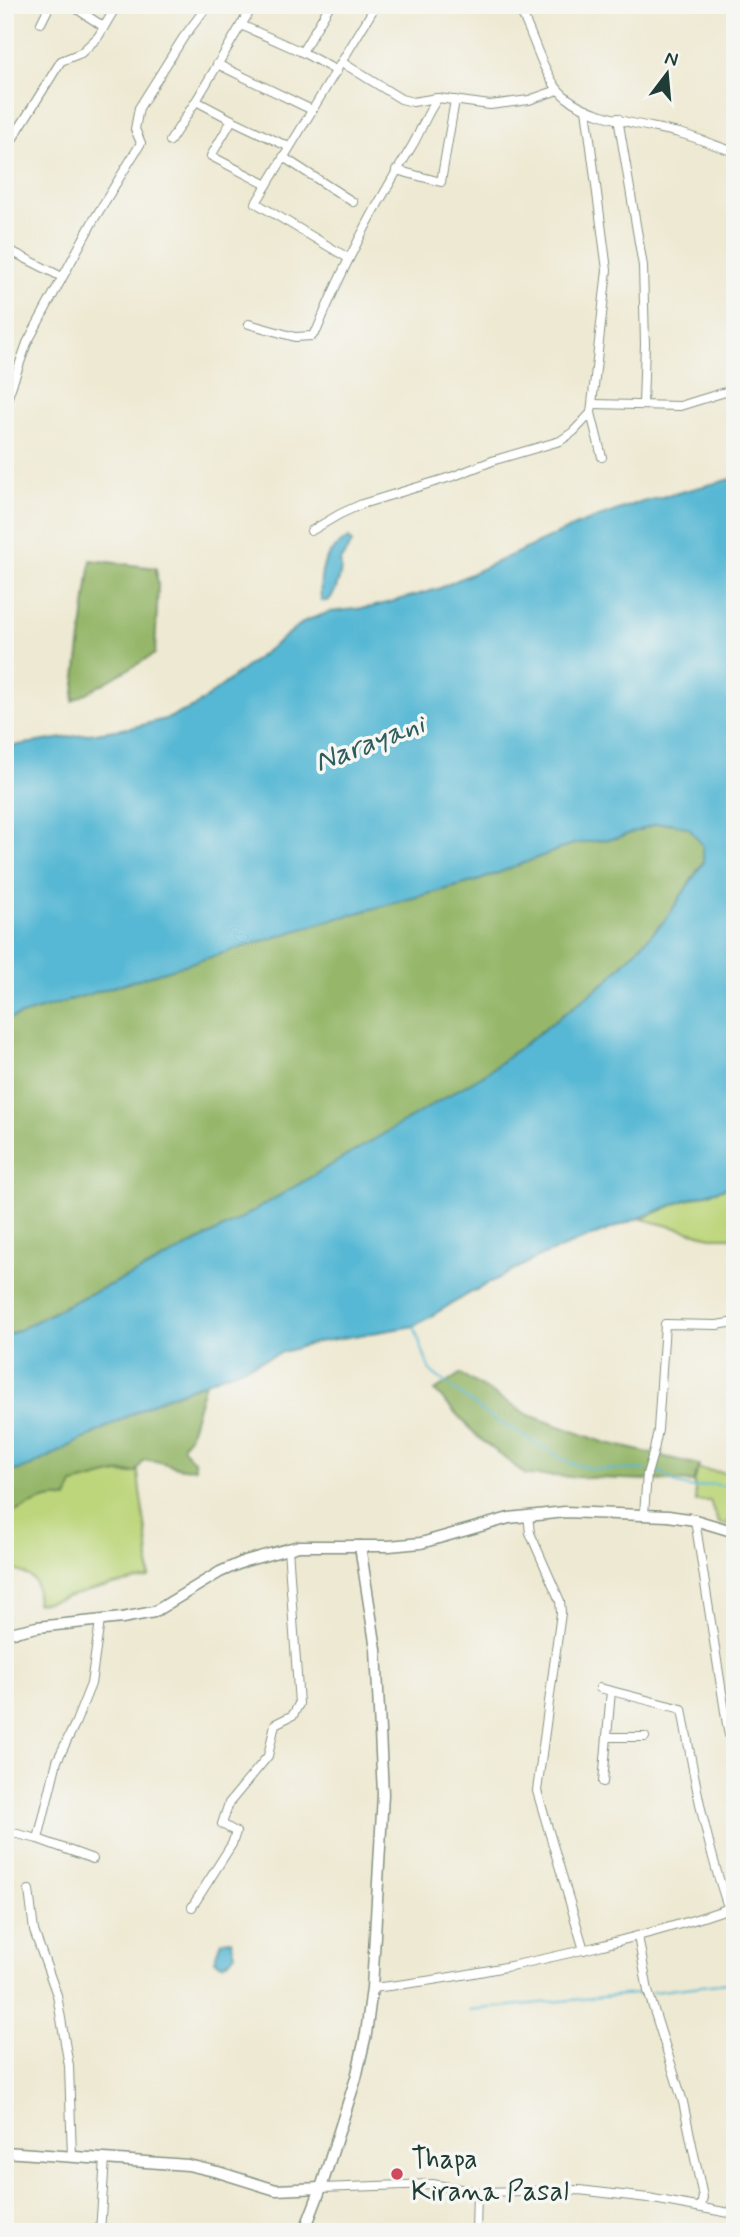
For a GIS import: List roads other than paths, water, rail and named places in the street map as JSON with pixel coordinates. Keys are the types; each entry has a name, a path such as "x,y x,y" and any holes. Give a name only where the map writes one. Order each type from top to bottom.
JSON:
{"street":[{"path":"41,23 50,5"},
{"path":"71,5 104,27"},
{"path":"5,151 61,61 80,53 98,37 117,5"},
{"path":"5,405 27,343 93,221 141,143 135,129 139,108 183,38 208,5"},
{"path":"170,141 254,5"},
{"path":"302,52 330,5"},
{"path":"348,258 257,204 376,5"},
{"path":"517,5 545,70 558,90 573,103 735,152"},
{"path":"241,25 337,71"},
{"path":"343,63 401,99 420,102 438,98 478,104 504,104 540,97 558,90"},
{"path":"217,64 312,110"},
{"path":"249,324 295,337 312,336 348,258 438,98"},
{"path":"396,170 441,182 455,100"},
{"path":"196,101 289,148"},
{"path":"586,109 607,270 592,408 602,457"},
{"path":"618,118 643,266 643,405"},
{"path":"232,120 211,156 267,185"},
{"path":"283,157 354,202"},
{"path":"5,248 62,277"},
{"path":"312,531 362,504 560,441 573,432 592,408 680,406 735,389"},
{"path":"644,1514 647,1474 658,1430 665,1324 717,1325 735,1322"},
{"path":"5,1634 37,1627 154,1612 220,1572 288,1548 421,1543 509,1518 565,1512 644,1514 695,1520 735,1532"},
{"path":"528,1515 530,1533 561,1601 537,1797 559,1861 584,1950"},
{"path":"695,1520 727,1725 735,1757"},
{"path":"304,2232 356,2078 366,2034 372,1988 383,1794 376,1648 360,1546"},
{"path":"192,1907 232,1844 236,1832 222,1824 229,1803 268,1756 275,1724 293,1715 299,1704 288,1548"},
{"path":"38,1839 57,1761 91,1684 100,1620"},
{"path":"600,1688 682,1709 710,1846 732,1907 735,1926"},
{"path":"603,1782 611,1691"},
{"path":"607,1737 645,1737"},
{"path":"5,1830 93,1859"},
{"path":"29,1890 34,1931 57,1995 69,2066 72,2157"},
{"path":"372,1988 460,1977 584,1950 732,1907"},
{"path":"638,1936 648,1991 683,2102 704,2197 701,2206"},
{"path":"5,2152 188,2165 276,2190 432,2184 477,2192 579,2190 701,2206 735,2214"},
{"path":"100,2232 105,2159"},
{"path":"476,2232 477,2192"}],"water":[{"name":"Narayani","path":"735,478 735,1185 683,1201 541,1256 414,1326 318,1342 283,1352 157,1401 31,1466 5,1474 5,1337 233,1223 488,1072 607,981 666,919 703,863 703,846 689,828 672,823 656,824 617,838 573,844 480,880 331,920 5,1020 5,747 134,727 169,718 196,706 305,621 330,612 372,607 438,589 577,525 635,504"},
{"path":"349,538 352,543 340,561 341,571 336,588 328,601 321,601 322,573 327,557"},
{"path":"231,1940 235,1953 229,1961 222,1964 214,1960 221,1941"}],"waterway":[{"path":"414,1326 430,1371 486,1414 570,1463 592,1469 645,1470"},
{"path":"650,1470 662,1473 677,1484 693,1488 714,1484 735,1488"},
{"path":"652,1992 735,1982"},
{"path":"469,2010 645,1993"}],"place":[{"name":"Thapa Kirana Pasal","path":"397,2174"}]}
